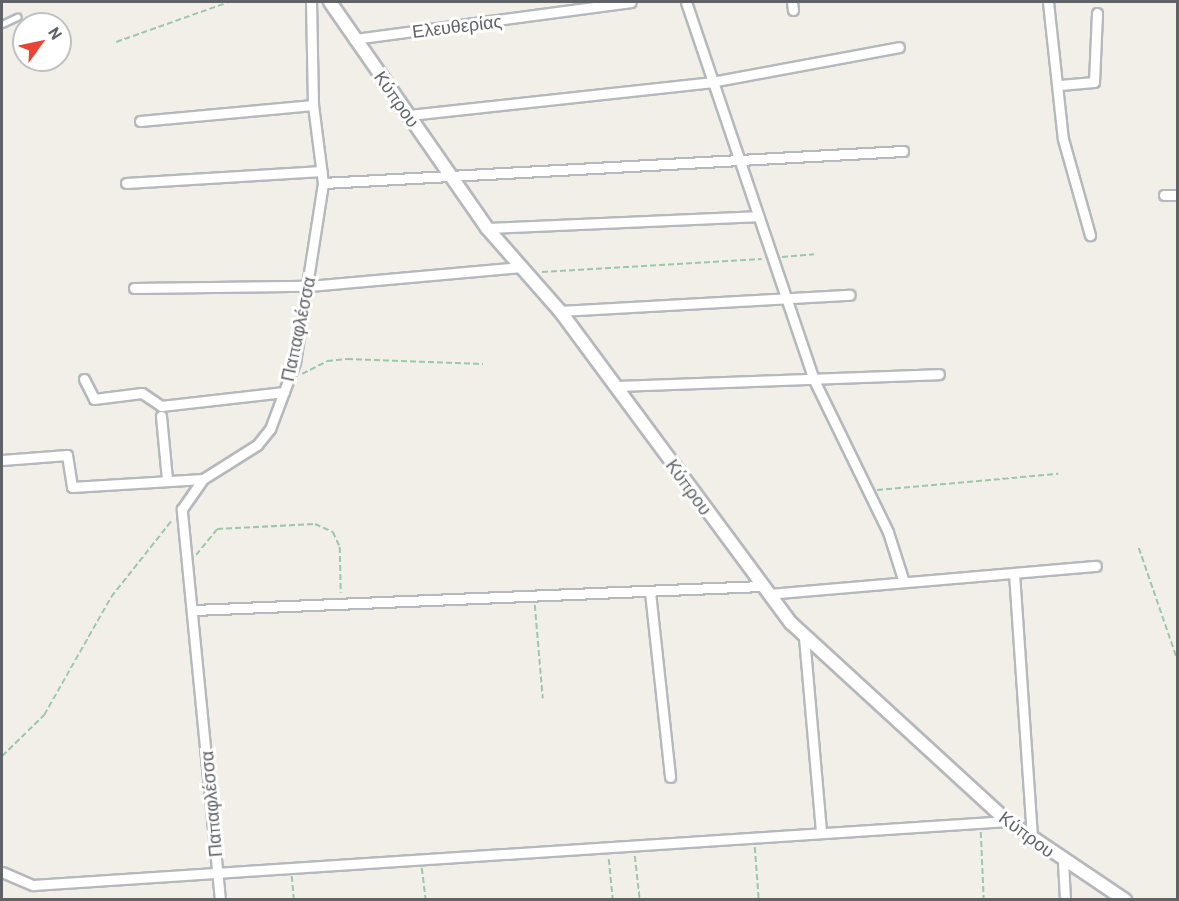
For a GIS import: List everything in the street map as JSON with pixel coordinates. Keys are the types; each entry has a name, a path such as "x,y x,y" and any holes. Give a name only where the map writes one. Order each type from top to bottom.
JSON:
{"street":[{"name":"Παπαφλέσσα","path":"220,900 191,564 182,509 204,479 257,445 270,429 289,381 309,286 323,183 313,105 311,2"},
{"name":"Κύπρου","path":"330,2 487,228 560,311 765,590 804,637 1008,821 1063,861 1125,900"},
{"name":"Ελευθερίας","path":"354,39 577,5 631,2"},
{"path":"686,2 711,82 741,162 757,216 813,378 870,490 904,582"},
{"path":"1048,2 1060,85 1063,139 1090,235"},
{"path":"1060,85 1094,82 1097,13"},
{"path":"409,115 711,82 899,47"},
{"path":"140,121 313,105"},
{"path":"323,183 741,162 903,151"},
{"path":"126,183 322,171"},
{"path":"1164,195 1178,195"},
{"path":"487,228 757,216"},
{"path":"134,288 309,286 524,271"},
{"path":"560,311 850,294"},
{"path":"615,386 939,374"},
{"path":"84,379 94,399 142,393 161,406 284,392"},
{"path":"161,416 167,480"},
{"path":"2,460 67,455 72,487 204,479"},
{"path":"194,610 535,599 650,592 765,590 904,582 1096,566"},
{"path":"1014,573 1032,838"},
{"path":"650,592 670,777"},
{"path":"804,637 821,831"},
{"path":"2,872 33,885 609,848 821,831 1008,821"},
{"path":"1063,861 1065,900"}],"path":[{"path":"116,42 229,2"},
{"path":"524,271 814,254"},
{"path":"289,381 327,361 347,359 483,364"},
{"path":"870,490 1058,474"},
{"path":"2,756 44,715 111,597 182,509"},
{"path":"191,564 217,529 315,524 333,532 340,547 342,581 336,605"},
{"path":"1139,548 1178,661"},
{"path":"535,599 543,699"},
{"path":"981,821 984,900"},
{"path":"754,836 759,900"},
{"path":"634,846 640,900"},
{"path":"609,848 613,900"},
{"path":"421,860 426,900"},
{"path":"291,868 294,900"}]}
